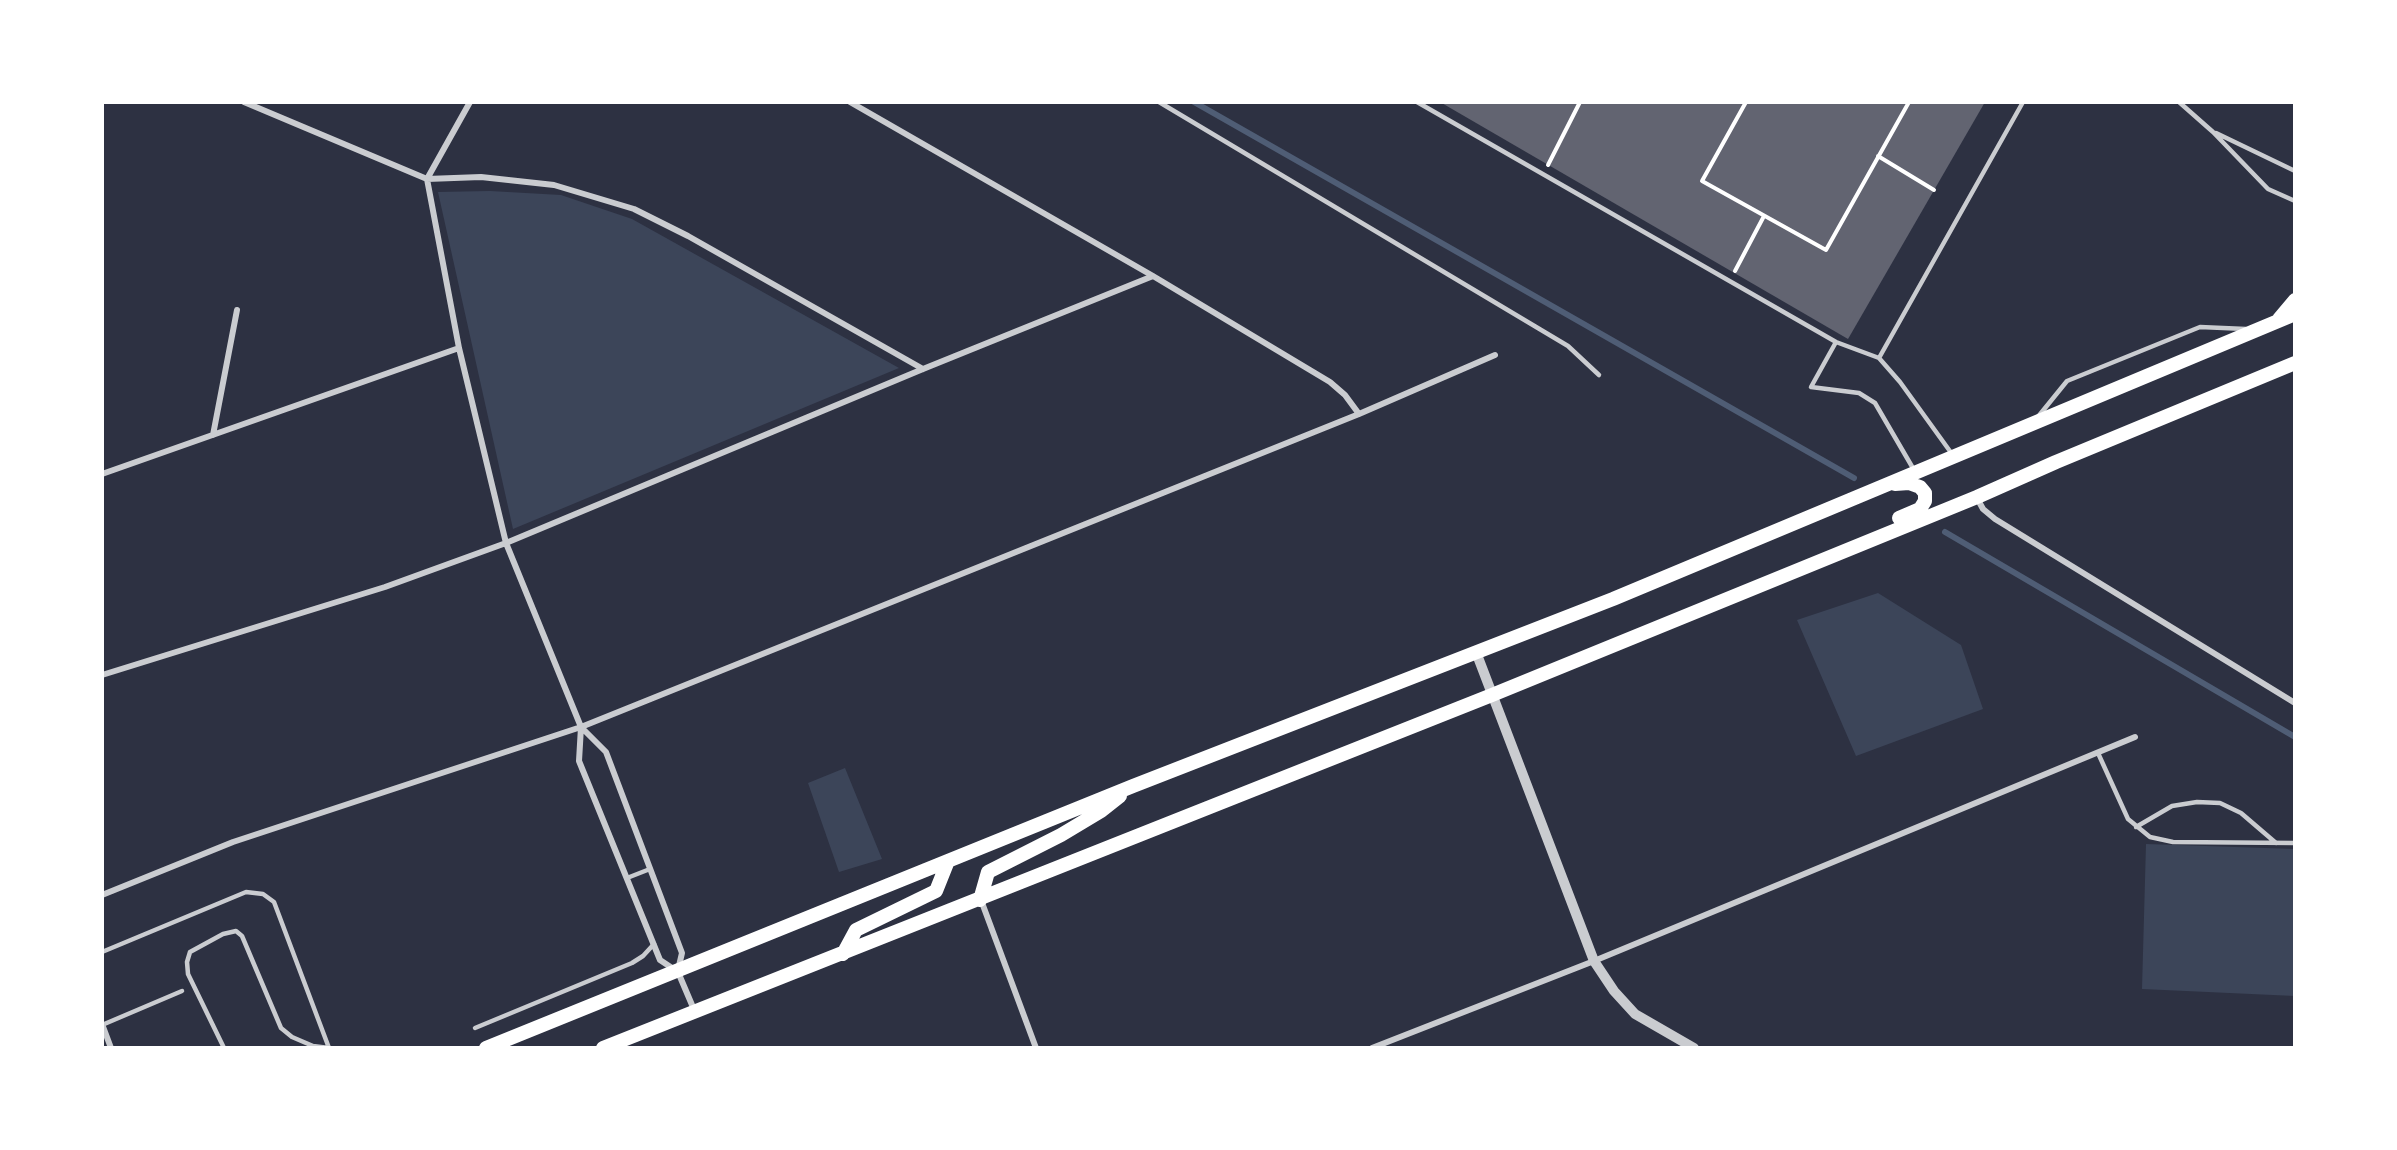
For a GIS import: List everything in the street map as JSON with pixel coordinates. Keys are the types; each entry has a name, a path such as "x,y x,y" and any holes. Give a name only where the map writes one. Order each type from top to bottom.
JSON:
{"main road":[{"path":"2278,321 2295,300"},
{"path":"486,1048 1133,786 1613,599 2295,314"},
{"path":"603,1048 1492,695 1977,497 2295,363"},
{"path":"1784,575 1827,552 1920,509 1925,501 1925,493 1920,487 1910,483 1901,482 1881,488"},
{"path":"980,900 988,872 1061,835 1101,811 1133,786"},
{"path":"843,954 856,930 936,891 948,861"}],"street":[{"path":"244,102 427,179 481,177 554,185 634,209 698,242 923,369"},
{"path":"470,102 427,179 459,348 506,543 581,727 606,752 682,953 678,972"},
{"path":"850,102 1153,276 1330,382 1345,394 1359,414"},
{"path":"102,675 385,587 506,543 1153,276"},
{"path":"213,435 237,310"},
{"path":"102,474 459,348"},
{"path":"102,895 233,842 581,727 1359,414 1495,355"},
{"path":"1977,497 1983,508 1995,519 2295,703"},
{"path":"1476,652 1594,961 1614,990 1635,1014 1694,1048"},
{"path":"581,727 579,761 660,960 678,972 695,1012"},
{"path":"1371,1048 1594,961 2135,737"},
{"path":"980,900 1036,1048"},
{"path":"102,1024 111,1048"}],"lane":[{"path":"1159,102 1568,346 1599,375"},
{"path":"1416,102 1836,342 1879,358 1900,382 1953,457"},
{"path":"1879,358 2023,102"},
{"path":"2179,102 2213,132 2268,189 2295,201"},
{"path":"2213,132 2295,171"},
{"path":"2031,424 2067,381 2200,327 2258,329"},
{"path":"1836,342 1811,387 1859,393 1875,403 1915,472"},
{"path":"2098,753 2123,810 2136,827 2150,837 2174,842 2295,843"},
{"path":"2136,827 2172,806 2197,802 2220,802 2241,813 2277,843"},
{"path":"627,878 650,869"},
{"path":"102,952 246,892 263,894 274,902 329,1048 313,1046 292,1037 282,1028 242,936 236,931 223,934 190,952 187,962 188,974 224,1048"},
{"path":"475,1028 632,963 643,956 654,944"},
{"path":"102,1024 182,991"}],"path":[{"path":"1548,166 1580,102"},
{"path":"1746,102 1702,181 1826,250 1909,102"},
{"path":"1878,156 1934,190"},
{"path":"1734,272 1764,216"}],"shaded area":[{"path":"490,191 561,195 632,219 899,368 513,529 438,192"},
{"path":"1878,593 1961,645 1983,709 1856,756 1797,620"},
{"path":"845,768 882,859 839,872 808,783"},
{"path":"2146,844 2295,849 2295,996 2142,989"}],"building":[{"path":"1440,102 1985,102 1848,339"}],"waterway":[{"path":"1194,102 1854,478"},
{"path":"1945,532 2295,737"}]}
